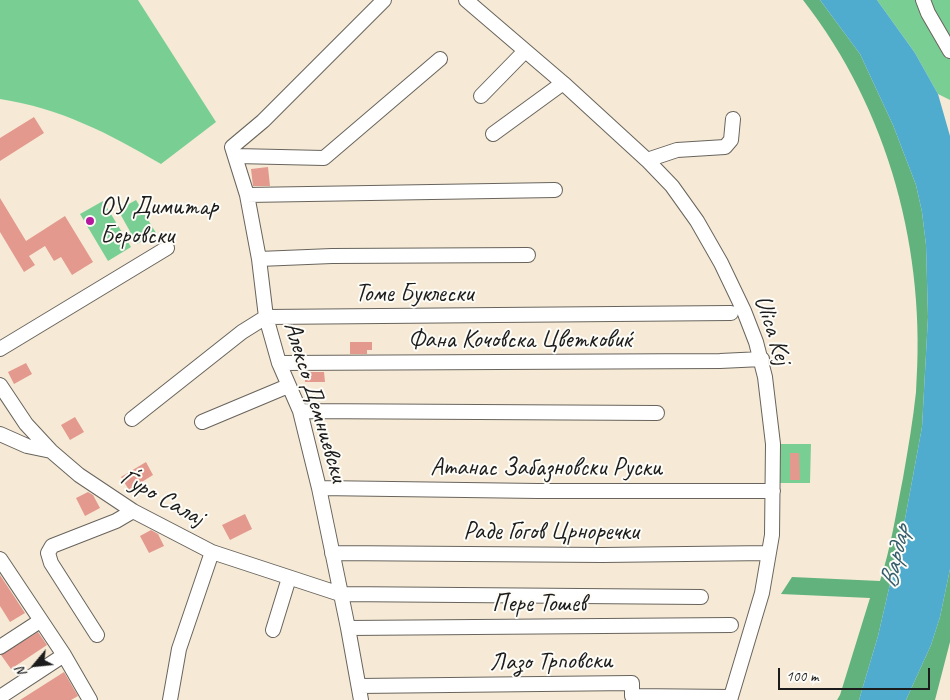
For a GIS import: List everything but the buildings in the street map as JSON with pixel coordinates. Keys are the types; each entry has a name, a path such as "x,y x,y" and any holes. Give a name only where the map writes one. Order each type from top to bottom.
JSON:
{"street":[{"path":"234,152 262,121 384,0"},
{"name":"Ulica Kej","path":"466,0 563,83 647,160 672,186 697,221 733,286 756,342 762,359 772,434 772,535 762,594 730,699"},
{"path":"923,0 928,13 950,50"},
{"path":"480,96 525,51"},
{"path":"234,152 324,158 440,59"},
{"path":"494,134 536,105 563,83"},
{"path":"647,160 677,150 721,148 728,145 732,136 733,119"},
{"name":"Алексо Демниевски","path":"234,152 247,195 259,259 266,317 278,363 300,411 319,488 360,693"},
{"path":"247,195 555,190"},
{"path":"0,349 167,248"},
{"path":"259,259 332,256 528,255"},
{"name":"Томе Буклески","path":"266,317 731,313"},
{"path":"132,419 242,332 266,317"},
{"name":"Фана Кочовска Цветковиќ","path":"278,363 720,362 762,359"},
{"name":"Ѓуро Салај","path":"0,385 26,424 51,451 78,475 133,511 212,552 340,594 701,597"},
{"path":"202,422 288,386"},
{"path":"300,411 657,412"},
{"path":"0,434 27,446 51,451"},
{"name":"Атанас Забазновски Руски","path":"319,488 538,491 773,491"},
{"path":"97,634 51,563 48,553 52,546 116,521 133,511"},
{"path":"170,700 179,649 212,552"},
{"name":"Раде Гогов Црноречки","path":"332,553 603,555 769,553"},
{"path":"0,559 64,656 90,700"},
{"path":"273,630 289,578"},
{"path":"0,647 40,621"},
{"name":"Пере Тошев","path":"348,628 731,625"},
{"path":"0,697 64,656"},
{"name":"Лазо Трповски","path":"360,693 632,684 632,696 730,699"}],"green space":[{"path":"0,0 138,0 216,122 161,164 123,142 84,124 43,109 0,99"},
{"path":"803,0 820,0 860,54 893,125 916,185 926,245 928,317 922,427 905,519 878,636 859,700 837,700 870,598 781,594 792,577 880,581 896,517 915,403 918,339 915,287 908,235 896,185 879,135 858,88 833,43"},
{"path":"877,0 950,0 950,100 938,94 915,53"},
{"path":"136,200 156,233 137,244 118,210"},
{"path":"103,201 131,247 108,261 80,214"},
{"path":"773,444 811,444 810,483 773,483"},
{"path":"950,569 950,642 935,700 906,700 931,645 940,617"}],"water":[{"path":"820,0 877,0 915,53 938,94 950,136 950,569 940,617 931,645 906,700 859,700 878,636 905,519 922,427 928,317 926,245 922,212 916,185 893,125 860,54"}],"place":[{"name":"ОУ Димитар Беровски","path":"90,221"}],"water label":[{"name":"Вардар","path":"896,557"}]}
